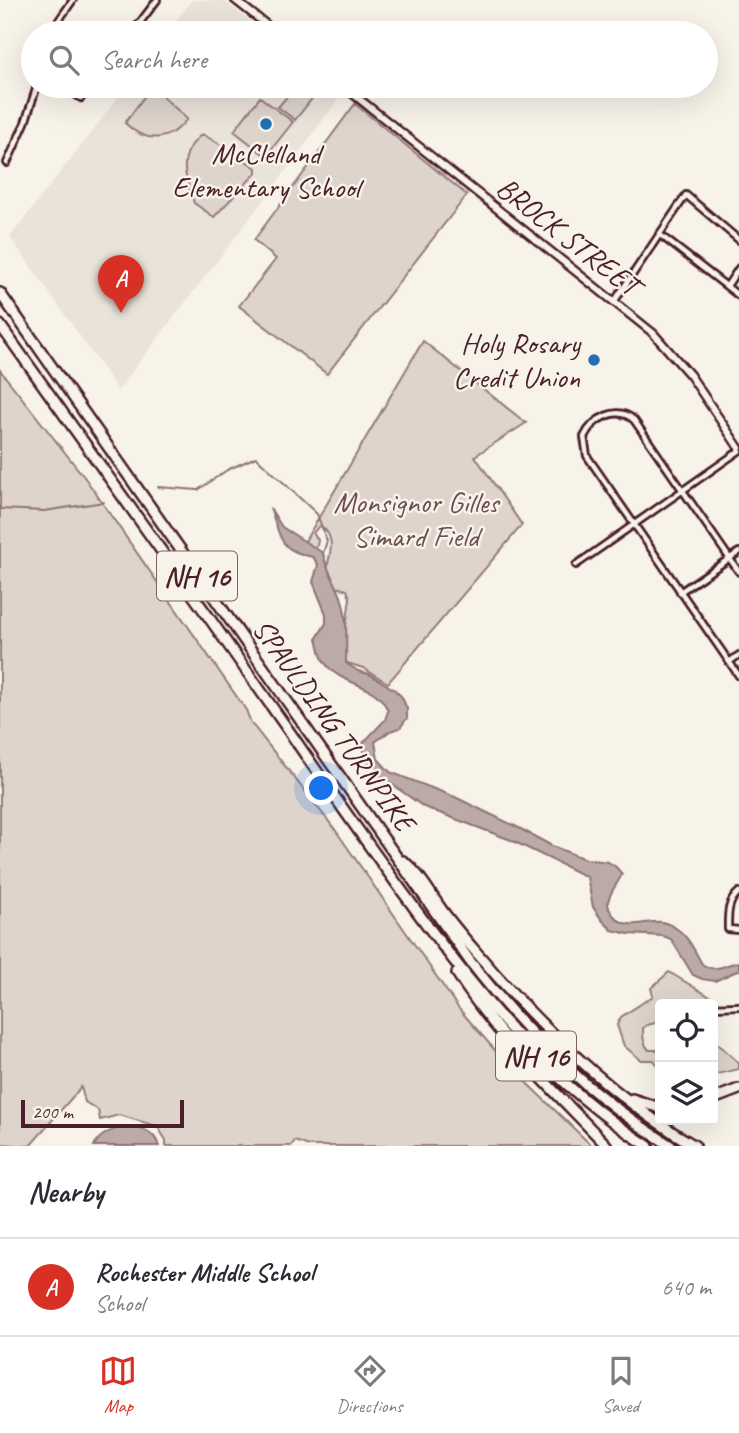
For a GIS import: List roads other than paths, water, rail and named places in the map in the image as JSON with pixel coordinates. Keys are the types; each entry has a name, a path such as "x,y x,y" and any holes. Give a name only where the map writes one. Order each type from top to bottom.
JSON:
{"highway":[{"name":"SPAULDING TURNPIKE","path":"0,293 461,950 507,1008 562,1065 609,1104 671,1146"},
{"name":"SPAULDING TURNPIKE","path":"0,325 443,947 508,1028 550,1070 603,1115 648,1146"},
{"path":"0,336 43,385"},
{"path":"398,857 415,871 441,909 549,1033 623,1096 695,1146"},
{"path":"443,947 468,990 515,1052 607,1146"},
{"path":"718,1097 739,1089"},
{"path":"623,1096 655,1106"}],"street":[{"path":"58,21 73,0"},
{"path":"141,21 157,0"},
{"path":"235,0 262,21"},
{"path":"7,163 33,98"},
{"name":"BROCK STREET","path":"358,98 653,333 670,349 739,450"},
{"path":"614,302 686,195 739,240"},
{"path":"659,234 739,296"},
{"path":"727,286 739,268"},
{"path":"739,572 632,417 615,412 596,422 584,437 585,450 739,676"},
{"path":"576,565 739,450"},
{"path":"680,592 739,552"},
{"path":"729,662 739,655"},
{"path":"739,892 730,902 728,914 728,929 739,930"},
{"path":"718,1007 739,1006"}],"waterway":[{"path":"158,487 198,490 227,470 256,457 317,514 327,541 323,553"},
{"path":"0,509 44,511 104,502"}],"place":[{"name":"McClelland Elementary School","path":"266,124"},
{"name":"Rochester Middle School","path":"121,313"},
{"name":"Holy Rosary Credit Union","path":"594,360"}],"park label":[{"name":"Monsignor Gilles Simard Field","path":"416,519"}]}
